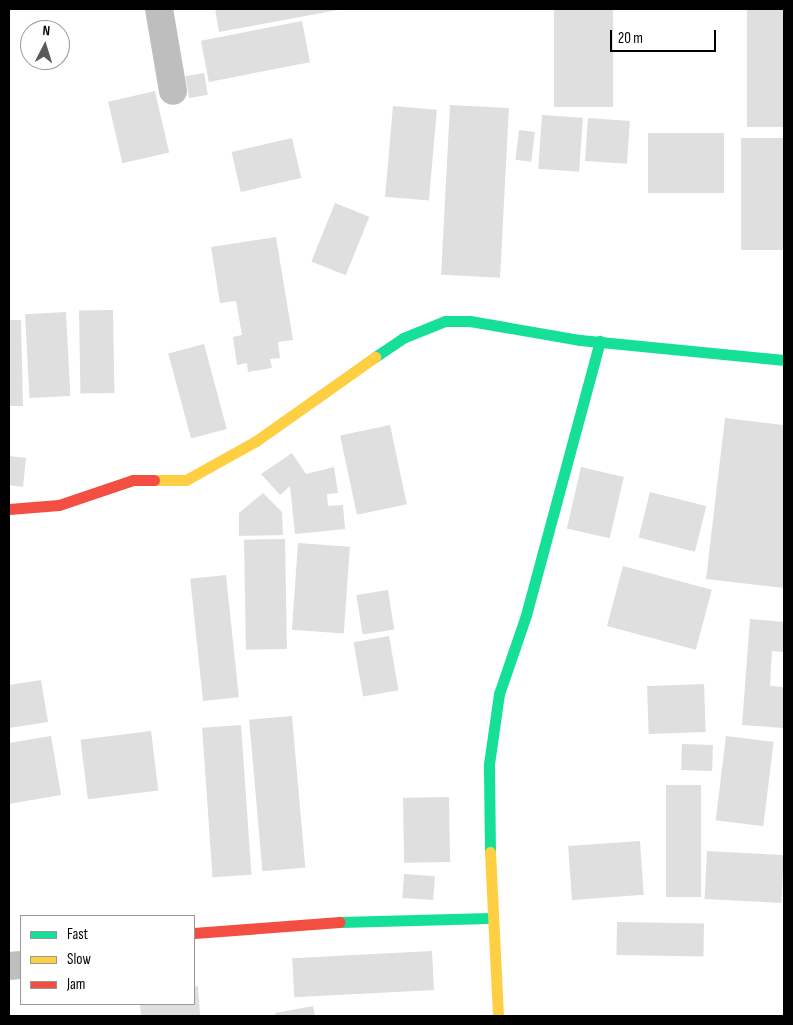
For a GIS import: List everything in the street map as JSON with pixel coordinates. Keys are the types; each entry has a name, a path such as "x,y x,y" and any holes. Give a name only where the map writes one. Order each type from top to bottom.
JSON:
{"street":[{"path":"159,9 173,90"},
{"path":"9,509 59,505 132,480 186,480 256,441 305,403 421,328 470,321 600,341 784,360"},
{"path":"498,1016 490,918 489,764 499,694 526,615 600,341"},
{"path":"195,933 317,923 490,918"}],"building":[{"path":"215,9 337,9 338,10 219,32"},
{"path":"554,9 613,9 613,107 554,107"},
{"path":"747,9 784,9 784,127 747,127"},
{"path":"302,21 310,62 209,82 201,41"},
{"path":"204,73 208,95 189,98 185,76"},
{"path":"155,91 169,152 122,163 108,102"},
{"path":"450,105 509,108 500,278 441,275"},
{"path":"393,106 437,110 429,200 385,197"},
{"path":"542,115 583,118 579,172 538,169"},
{"path":"588,118 630,121 627,164 585,161"},
{"path":"519,130 535,132 531,162 515,160"},
{"path":"648,133 724,133 724,193 648,193"},
{"path":"292,138 301,178 241,192 232,152"},
{"path":"741,138 784,138 784,250 741,250"},
{"path":"335,203 369,217 346,275 311,261"},
{"path":"276,237 293,340 278,342 280,358 270,359 272,368 248,372 247,363 237,365 233,337 242,335 236,301 220,303 211,247"},
{"path":"113,310 114,393 80,394 79,311"},
{"path":"66,312 70,396 29,398 25,314"},
{"path":"9,320 21,320 23,406 9,406"},
{"path":"204,344 227,429 191,439 168,354"},
{"path":"725,418 784,425 784,588 706,579"},
{"path":"390,425 407,504 357,515 340,436"},
{"path":"292,453 306,474 334,467 338,493 327,494 328,506 343,505 345,529 295,534 290,486 280,495 261,474"},
{"path":"9,456 26,458 23,487 9,485"},
{"path":"581,467 624,477 610,538 567,528"},
{"path":"650,492 706,506 695,552 639,538"},
{"path":"263,493 282,512 283,535 239,536 239,513"},
{"path":"285,539 287,649 246,650 244,540"},
{"path":"298,543 350,547 344,633 292,630"},
{"path":"623,566 712,590 696,650 607,626"},
{"path":"226,575 239,697 203,701 190,579"},
{"path":"388,590 394,630 363,635 356,595"},
{"path":"750,619 784,622 784,652 772,651 770,686 784,687 784,728 742,725"},
{"path":"389,636 399,690 363,696 354,642"},
{"path":"41,680 48,722 9,728 9,685"},
{"path":"704,684 706,732 649,734 647,686"},
{"path":"292,716 305,867 262,871 249,720"},
{"path":"241,725 251,875 213,877 202,728"},
{"path":"151,731 158,791 88,799 81,740"},
{"path":"51,736 61,795 9,804 9,743"},
{"path":"726,736 774,742 763,826 716,820"},
{"path":"682,744 713,745 712,771 681,770"},
{"path":"666,785 701,785 701,897 666,897"},
{"path":"449,797 450,862 404,863 403,798"},
{"path":"640,841 644,895 572,900 568,846"},
{"path":"707,851 784,855 781,903 704,899"},
{"path":"404,874 435,876 433,900 402,898"},
{"path":"617,922 704,924 703,957 616,955"},
{"path":"432,951 434,990 294,997 292,958"},
{"path":"198,986 200,1015 141,1016 140,1005 195,1005 195,987"},
{"path":"313,1006 315,1016 276,1016 275,1013"}],"traffic: fast":[{"path":"375,357 403,338 445,321 470,321 580,340 784,360"},
{"path":"490,852 489,764 499,694 526,615 600,341"},
{"path":"340,922 490,918"}],"traffic: slow":[{"path":"154,480 186,480 256,441 375,357"},
{"path":"490,852 498,1016"}],"traffic: jam":[{"path":"9,509 59,505 133,480 154,480"},
{"path":"195,933 340,922"}]}
